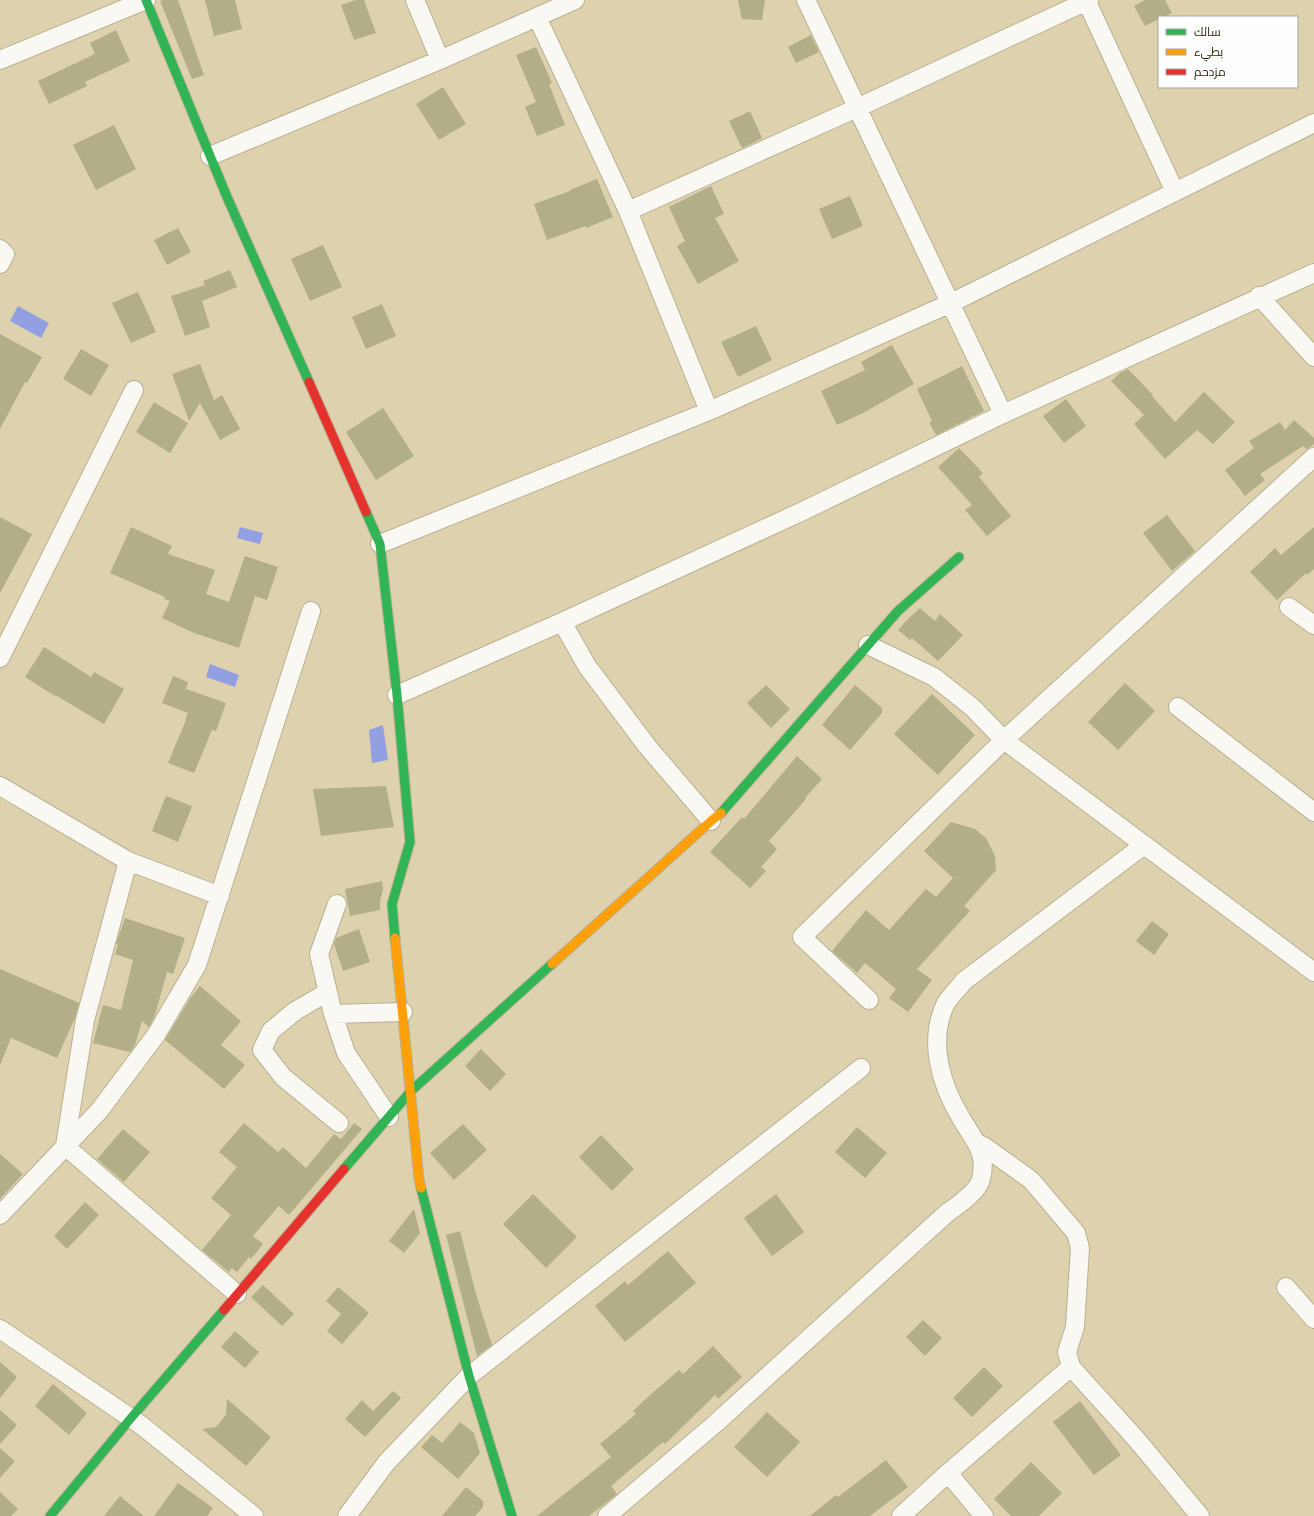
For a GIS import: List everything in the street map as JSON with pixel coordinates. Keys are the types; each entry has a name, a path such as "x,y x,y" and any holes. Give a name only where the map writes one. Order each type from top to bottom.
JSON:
{"street":[{"path":"0,60 146,0 210,156 380,544 410,842 392,904 419,1180 469,1376 512,1516"},
{"path":"415,0 440,60"},
{"path":"210,156 440,60 575,0"},
{"path":"806,0 1003,414"},
{"path":"628,211 857,108 1087,0 1175,192"},
{"path":"537,16 628,211 709,411"},
{"path":"380,544 709,411 951,303 1314,123"},
{"path":"0,249 5,254 0,264"},
{"path":"396,695 562,622 803,511 1003,414 1314,272"},
{"path":"1260,296 1314,357"},
{"path":"0,658 134,390"},
{"path":"869,1000 802,937 1004,740 1314,457"},
{"path":"50,1516 131,1418 411,1091 711,821 719,816 898,611 959,556"},
{"path":"1289,607 1314,625"},
{"path":"0,1215 99,1111 156,1035 198,965 311,611"},
{"path":"562,622 587,666 647,746 711,821"},
{"path":"868,645 934,677 972,706 1004,740 1314,972"},
{"path":"1178,707 1314,812"},
{"path":"0,786 128,861 220,896"},
{"path":"607,1516 716,1423 947,1213 972,1194 981,1180 981,1150 960,1118 942,1078 937,1041 939,1023 946,1004 964,981 1144,845"},
{"path":"65,1146 85,1020 128,861"},
{"path":"338,904 319,954 333,1014 346,1053 389,1117"},
{"path":"328,992 295,1011 271,1031 262,1050 284,1077 339,1123"},
{"path":"333,1014 403,1012"},
{"path":"347,1516 386,1463 469,1376 861,1068"},
{"path":"977,1143 985,1147 1031,1180 1076,1233 1080,1248 1075,1327 1067,1352 1071,1367 1137,1440 1200,1516"},
{"path":"65,1146 237,1294"},
{"path":"1286,1287 1314,1319"},
{"path":"0,1329 131,1418 254,1516"},
{"path":"901,1516 948,1473 1071,1367"},
{"path":"948,1473 984,1516"}],"water":[{"path":"18,306 49,323 41,338 10,321"},
{"path":"240,527 263,533 260,544 237,538"},
{"path":"210,664 239,675 235,687 206,677"},
{"path":"383,725 388,760 372,763 369,730"}],"building":[{"path":"178,0 204,75 192,79 160,1"},
{"path":"205,0 235,0 242,29 214,36"},
{"path":"356,0 364,0 376,33 354,40 341,5"},
{"path":"738,0 765,0 762,20 742,19"},
{"path":"1145,0 1165,0 1172,13 1166,16 1158,16 1158,20 1145,26 1134,6"},
{"path":"116,30 130,61 85,82 87,86 49,104 38,81 95,54 90,43"},
{"path":"811,35 819,52 796,63 788,47"},
{"path":"536,47 552,83 549,84 565,125 537,136 525,107 536,102 516,55"},
{"path":"443,87 466,124 439,140 416,104"},
{"path":"750,111 762,138 742,148 729,121"},
{"path":"114,125 136,169 96,190 73,145"},
{"path":"597,179 613,217 586,228 586,226 547,240 534,204"},
{"path":"711,186 724,214 715,218 739,261 698,284 677,246 685,241 669,207"},
{"path":"850,196 863,226 832,239 819,209"},
{"path":"178,228 191,252 167,265 154,240"},
{"path":"323,245 342,287 310,301 291,259"},
{"path":"230,270 237,287 202,301 210,327 185,336 171,296 205,285 203,281"},
{"path":"138,292 156,332 131,343 112,303"},
{"path":"382,304 396,336 366,349 352,317"},
{"path":"756,326 772,360 738,377 721,342"},
{"path":"0,334 42,357 27,383 25,382 0,429"},
{"path":"892,345 914,384 863,413 837,425 821,391 865,370 861,362"},
{"path":"81,349 109,365 91,396 63,379"},
{"path":"200,364 214,400 222,395 240,429 220,440 200,403 189,421 172,374"},
{"path":"962,366 984,411 936,435 929,422 932,421 917,389"},
{"path":"1128,369 1153,395 1152,396 1175,422 1204,392 1235,422 1213,444 1197,430 1165,459 1134,424 1144,415 1111,381 1120,373"},
{"path":"1066,399 1086,426 1064,443 1043,416"},
{"path":"154,402 188,423 170,453 136,432"},
{"path":"383,408 414,456 376,480 346,432"},
{"path":"1294,420 1314,438 1314,444 1307,449 1303,446 1260,474 1265,480 1245,496 1225,470 1254,448 1249,441 1280,422 1285,430"},
{"path":"959,448 983,473 979,477 1011,516 987,536 965,510 972,505 938,467"},
{"path":"1167,515 1195,551 1172,571 1143,533"},
{"path":"0,517 32,534 0,593"},
{"path":"131,527 172,546 168,554 215,570 206,594 229,602 245,556 278,567 267,600 255,596 239,648 194,633 162,618 170,601 164,599 165,597 110,573"},
{"path":"1314,527 1314,569 1307,575 1306,573 1277,600 1250,572 1275,548 1281,555"},
{"path":"920,608 935,621 940,614 963,635 938,661 912,638 910,640 898,630"},
{"path":"44,647 91,677 94,672 124,689 104,724 25,677"},
{"path":"173,676 188,682 186,689 226,703 216,731 212,730 194,773 168,763 188,713 162,703"},
{"path":"1125,683 1155,711 1118,750 1088,722"},
{"path":"766,685 790,709 771,728 747,703"},
{"path":"855,685 882,708 882,713 850,750 822,725"},
{"path":"932,694 975,735 938,775 894,734"},
{"path":"797,756 822,779 769,841 777,849 761,867 766,871 750,888 710,852 742,817 744,819"},
{"path":"386,786 394,827 321,836 313,789"},
{"path":"166,796 192,806 178,842 152,831"},
{"path":"951,822 975,829 986,838 995,856 996,870 964,906 970,911 917,969 932,980 908,1012 889,998 896,989 865,963 857,973 832,951 866,910 889,930 926,889 936,897 953,878 924,851"},
{"path":"382,881 383,889 380,901 380,910 350,916 345,889"},
{"path":"125,918 185,938 173,974 167,972 155,1015 149,1027 142,1021 135,1045 130,1052 93,1043 103,1005 121,1010 133,960 115,954 118,945 116,944"},
{"path":"1152,921 1169,934 1154,955 1136,941"},
{"path":"359,929 370,962 343,971 334,944 336,938"},
{"path":"0,969 79,1003 75,1018 57,1058 11,1038 0,1065"},
{"path":"200,986 241,1021 221,1045 245,1065 224,1089 165,1040 191,997"},
{"path":"481,1049 506,1074 490,1091 465,1066"},
{"path":"244,1123 278,1152 283,1147 306,1168 334,1134 341,1139 354,1123 362,1129 289,1215 279,1206 278,1207 253,1236 263,1244 251,1259 249,1257 237,1272 232,1268 229,1272 202,1250 231,1215 211,1198 237,1167 219,1152"},
{"path":"463,1124 487,1150 454,1180 430,1153"},
{"path":"857,1127 887,1153 865,1178 835,1152"},
{"path":"123,1129 150,1152 124,1182 97,1159"},
{"path":"601,1135 634,1169 612,1191 579,1157"},
{"path":"0,1154 23,1174 0,1199"},
{"path":"533,1194 577,1237 546,1268 503,1224"},
{"path":"776,1194 804,1232 772,1256 744,1218"},
{"path":"85,1202 99,1215 67,1249 54,1236"},
{"path":"414,1209 420,1233 404,1253 389,1241"},
{"path":"460,1231 476,1294 492,1345 477,1356 446,1235"},
{"path":"668,1251 696,1283 625,1342 595,1306 625,1281 628,1285"},
{"path":"263,1285 294,1314 282,1326 251,1297"},
{"path":"338,1287 369,1313 342,1344 327,1331 341,1314 326,1301"},
{"path":"923,1320 942,1338 925,1356 906,1337"},
{"path":"235,1331 259,1352 245,1368 221,1347"},
{"path":"713,1346 742,1377 718,1399 715,1395 665,1444 663,1442 611,1486 617,1494 589,1516 537,1516 611,1457 600,1444 636,1414 633,1411 650,1395 679,1370 683,1374"},
{"path":"0,1362 17,1377 0,1398"},
{"path":"984,1367 1003,1386 972,1417 953,1398"},
{"path":"53,1384 87,1413 69,1435 35,1406"},
{"path":"393,1391 401,1398 365,1437 345,1419 362,1400 373,1411"},
{"path":"227,1399 271,1437 246,1466 202,1429 216,1427 226,1415"},
{"path":"1080,1401 1121,1455 1094,1475 1053,1422"},
{"path":"0,1410 17,1425 0,1444"},
{"path":"767,1412 800,1442 767,1477 734,1447"},
{"path":"460,1422 474,1433 480,1453 458,1479 421,1447 432,1435 442,1443"},
{"path":"0,1448 15,1461 0,1478"},
{"path":"886,1460 908,1487 870,1516 810,1516 836,1495 838,1497"},
{"path":"1031,1462 1062,1493 1039,1516 1011,1516 994,1499"},
{"path":"178,1483 213,1508 207,1516 154,1516"},
{"path":"466,1487 483,1501 483,1507 475,1516 442,1516"},
{"path":"0,1492 18,1509 11,1516 0,1516"},
{"path":"120,1496 144,1516 104,1516"}],"traffic: fast":[{"path":"146,0 227,197 309,382"},
{"path":"366,512 380,544 397,695 410,842 392,904 395,938"},
{"path":"721,813 898,611 959,557"},
{"path":"344,1169 411,1091 552,964"},
{"path":"421,1188 469,1376 512,1516"},
{"path":"50,1516 131,1418 224,1310"}],"traffic: slow":[{"path":"552,964 721,813"},
{"path":"395,938 421,1188"}],"traffic: jam":[{"path":"309,382 366,512"},
{"path":"224,1310 344,1169"}]}
